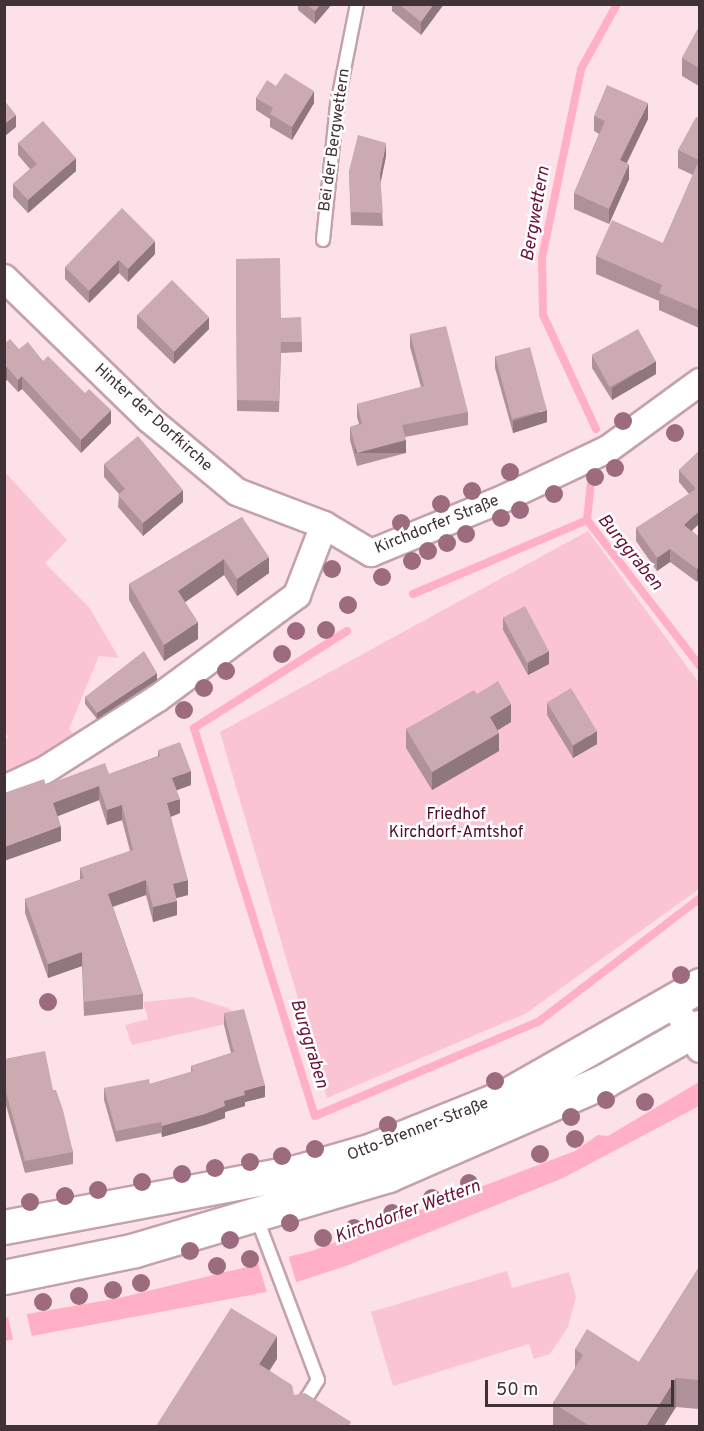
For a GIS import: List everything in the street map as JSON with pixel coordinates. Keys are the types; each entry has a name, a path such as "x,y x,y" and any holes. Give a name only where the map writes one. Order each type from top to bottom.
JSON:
{"main road":[{"name":"Otto-Brenner-Straße","path":"4,1227 296,1172 372,1150 504,1097 673,1003 699,985"},
{"name":"Otto-Brenner-Straße","path":"4,1277 135,1250 388,1176 444,1154 696,1036"}],"street":[{"name":"Hinter der Dorfkirche","path":"4,278 150,419 237,492 324,525"},
{"name":"Kirchdorfer Straße","path":"324,525 370,553 505,498 608,449 699,382"},
{"path":"4,789 45,770 158,698 297,595 324,525"},
{"path":"673,1003 696,1036"}],"lane":[{"name":"Bei der Bergwettern","path":"323,240 337,105 357,4"},
{"path":"256,1215 318,1380 299,1412"}],"green space":[{"path":"4,471 67,540 45,563 89,607 119,658 99,656 69,729 76,737 5,779 5,741 8,736 4,733"},
{"name":"Friedhof Kirchdorf-Amtshof","path":"588,531 699,683 699,889 525,1014 327,1098 220,732"},
{"path":"192,997 228,1008 244,1020 132,1045 125,1025 148,1019 143,1002"},
{"path":"507,1271 512,1288 569,1272 576,1297 568,1327 550,1354 534,1359 529,1344 393,1386 371,1312"}],"shaded area":[{"path":"699,1082 699,1106 563,1178 346,1266 266,1292 5,1341 5,1318 119,1298 312,1251 575,1151 598,1135 608,1136"}],"pier":[{"path":"288,1255 297,1285 267,1294 258,1264"},
{"path":"26,1311 32,1338 14,1343 7,1315"}],"building":[{"path":"306,4 321,4 315,11"},
{"path":"399,4 434,4 421,22"},
{"path":"699,27 699,68 682,58"},
{"path":"285,73 314,91 292,127 270,114 273,108 256,98 267,80 276,86"},
{"path":"607,85 648,103 620,160 629,164 609,209 574,193 605,121 594,116"},
{"path":"4,100 16,115 4,124"},
{"path":"696,117 699,118 699,160 678,150"},
{"path":"43,121 76,158 28,200 13,184 37,164 18,143"},
{"path":"358,135 386,143 380,174 383,213 351,212 349,171"},
{"path":"699,160 699,310 659,293 662,285 596,256 612,220 663,243"},
{"path":"122,208 155,241 128,269 119,260 89,291 65,267"},
{"path":"280,258 281,318 301,317 302,342 281,342 279,401 237,400 236,259"},
{"path":"172,280 209,317 174,351 137,315"},
{"path":"446,326 468,412 402,425 406,440 357,453 350,427 362,424 357,404 424,386 410,334"},
{"path":"638,329 656,361 610,387 592,355"},
{"path":"10,339 19,349 28,342 43,361 48,356 85,393 89,389 111,410 81,440 22,376 18,380 7,367 4,369 4,344"},
{"path":"530,347 547,410 512,419 495,356"},
{"path":"138,436 183,490 143,523 118,495 125,489 104,464"},
{"path":"699,451 699,511 684,525 699,537 697,569 670,549 657,558 636,528 696,489 679,470"},
{"path":"242,517 269,557 237,579 224,559 178,591 198,622 164,645 129,584"},
{"path":"525,606 549,651 527,663 503,618"},
{"path":"144,651 157,673 97,713 85,697"},
{"path":"498,681 511,704 490,717 499,733 432,772 406,729 474,690 477,694"},
{"path":"571,688 597,731 573,745 547,702"},
{"path":"180,742 191,771 172,778 180,799 167,803 188,880 173,884 177,901 153,907 146,880 108,894 143,994 84,1002 82,952 48,964 25,899 84,878 80,868 133,850 122,805 107,810 99,786 53,803 61,826 4,847 4,793 44,779 46,785 105,763 109,774 160,756 158,750"},
{"path":"244,1009 265,1085 244,1091 245,1095 224,1101 225,1106 205,1114 162,1126 161,1122 116,1131 104,1088 149,1079 150,1084 193,1071 191,1066 234,1052 224,1013"},
{"path":"45,1051 53,1090 56,1090 63,1110 73,1152 25,1161 4,1085 4,1059"},
{"path":"699,1267 699,1380 676,1378 646,1426 590,1426 553,1403 583,1355 575,1349 587,1329 639,1362"},
{"path":"231,1308 277,1336 259,1364 292,1385 294,1395 305,1393 351,1422 349,1426 156,1426"}],"waterway":[{"name":"Bergwettern","path":"596,429 543,315 542,258 581,69 617,4"},
{"name":"Bergwettern","path":"587,520 591,481"},
{"name":"Burggraben","path":"587,520 700,666"},
{"name":"Burggraben","path":"413,594 587,520"},
{"name":"Burggraben","path":"347,631 194,728 315,1116 538,1022 700,898"}],"water label":[{"name":"Kirchdorfer Wettern","path":"408,1213"}]}
